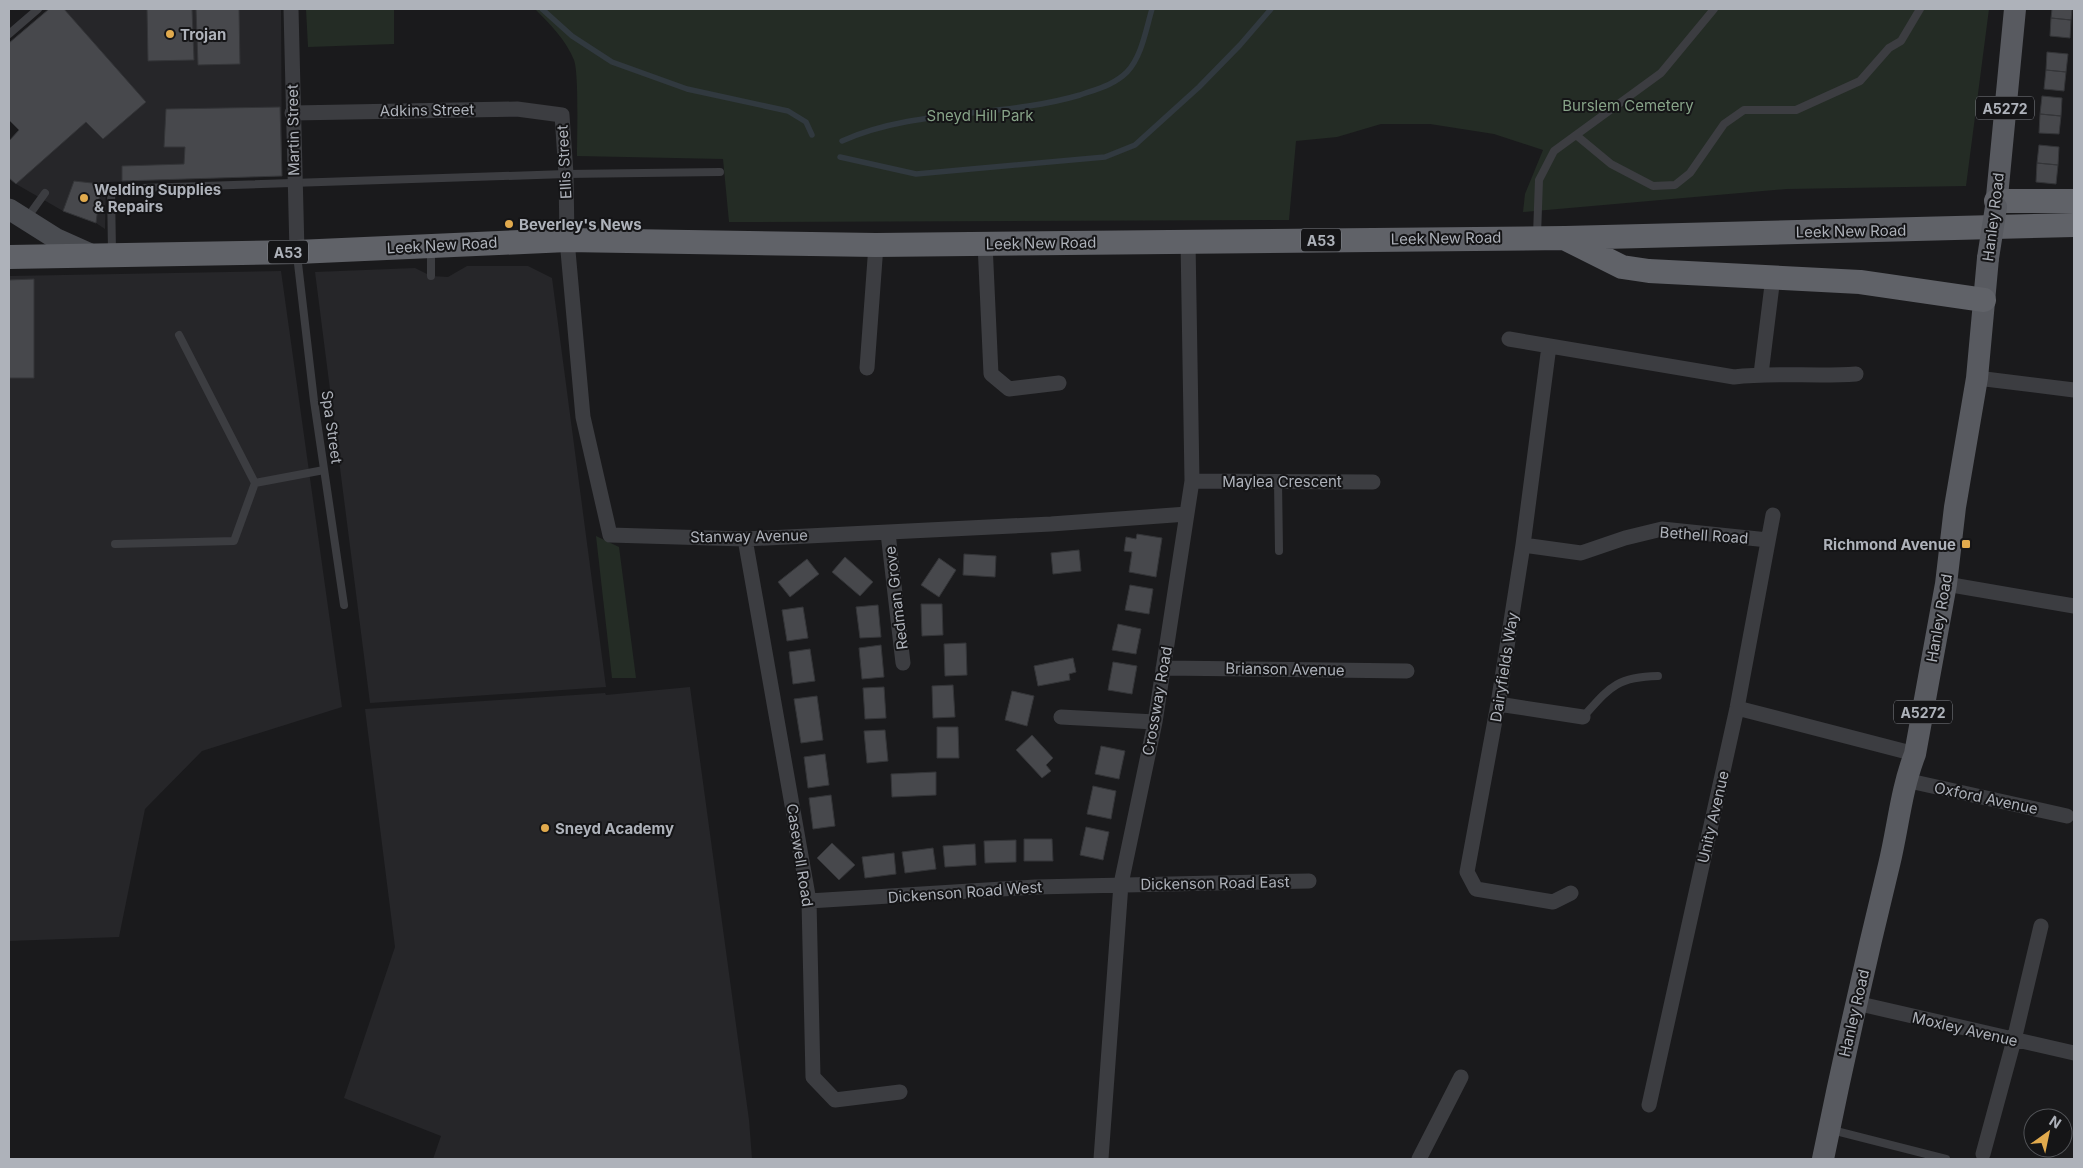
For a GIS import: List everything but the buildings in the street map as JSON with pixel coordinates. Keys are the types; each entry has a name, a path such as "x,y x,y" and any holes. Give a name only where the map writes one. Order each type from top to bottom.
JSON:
{"highway":[{"path":"1996,204 2074,201"},
{"name":"Leek New Road","path":"9,257 296,252 567,240 876,245 1565,238 2074,225"},
{"path":"1565,238 1622,267 1649,271 1860,282 1984,300"}],"main road":[{"name":"Hanley Road","path":"1823,1159 1856,1003 1890,861 1905,780 1915,754 1946,584 1976,378 1988,258 1996,204 2014,9"},
{"path":"18,214 55,238 102,256"}],"street":[{"name":"Martin Street","path":"291,9 296,252"},
{"name":"Adkins Street","path":"292,113 517,109 562,115"},
{"name":"Ellis Street","path":"562,115 566,174 567,240"},
{"name":"Stanway Avenue","path":"567,240 583,417 610,535 746,539 1051,524 1187,514"},
{"name":"Crossway Road","path":"1101,1159 1121,884 1155,722 1192,481 1188,241"},
{"path":"985,243 991,374 1009,389 1059,383"},
{"path":"867,368 876,245"},
{"path":"1760,374 1773,277"},
{"path":"1509,339 1734,378 1760,374 1827,376 1856,374"},
{"name":"Dairyfields Way","path":"1549,346 1523,544 1498,704 1467,872 1476,889 1553,902 1571,893"},
{"path":"1976,378 2074,390"},
{"name":"Maylea Crescent","path":"1192,481 1373,482"},
{"name":"Bethell Road","path":"1737,708 1773,515"},
{"name":"Bethell Road","path":"1523,544 1581,553 1625,538 1662,529 1768,540"},
{"name":"Redman Grove","path":"888,532 904,663"},
{"name":"Casewell Road","path":"746,539 809,901 813,1077 835,1100 900,1092"},
{"path":"1946,584 2074,606"},
{"name":"Brianson Avenue","path":"1163,668 1407,670"},
{"path":"1498,704 1583,717"},
{"path":"1737,708 1915,754"},
{"name":"Unity Avenue","path":"1649,1105 1737,708"},
{"path":"1061,717 1155,722"},
{"name":"Oxford Avenue","path":"1905,780 2067,816"},
{"name":"Dickenson Road East","path":"1121,884 1309,881"},
{"name":"Dickenson Road West","path":"809,901 1035,887 1121,884"},
{"path":"1982,1157 2014,1040 2041,926"},
{"name":"Moxley Avenue","path":"1856,1003 2074,1053"},
{"path":"1418,1159 1461,1077"}],"lane":[{"path":"9,34 38,9"},
{"path":"1537,238 1536,210 1539,180 1554,151 1660,73 1714,9"},
{"path":"1576,135 1611,164 1653,186 1675,186 1690,173 1724,124 1744,110 1796,110 1860,81 1889,48 1901,42 1920,9"},
{"path":"102,256 111,189 566,174 720,172"},
{"path":"18,214 45,193"},
{"path":"431,246 432,276"},
{"name":"Spa Street","path":"296,252 324,470 344,605"},
{"path":"115,544 234,540 255,483 179,335"},
{"path":"255,483 324,470"},
{"path":"1278,481 1279,551"},
{"path":"1583,717 1614,684 1624,679 1658,676"},
{"path":"1829,1130 1946,1159"}],"shaded area":[{"path":"49,9 281,9 282,176 106,182 105,229 96,223 63,211 16,184 9,178 9,141 19,130 9,120 9,43"},
{"path":"467,266 528,266 552,278 606,687 370,703 315,272 415,268 431,276 448,277"},
{"path":"281,271 342,707 202,751 145,809 119,937 9,941 9,276"},
{"name":"Sneyd Academy","path":"690,687 749,1120 752,1159 433,1159 441,1136 344,1098 395,947 365,709 605,693 606,695"}],"green space":[{"path":"306,9 394,9 394,44 308,47"},
{"name":"Sneyd Hill Park","path":"535,9 1989,9 1966,186 1787,189 1523,212 1525,194 1543,150 1494,134 1430,124 1381,124 1337,137 1296,141 1289,220 729,222 723,159 577,156 577,91 574,60 562,39"},
{"path":"596,536 619,547 636,678 612,678"}],"waterway":[{"path":"542,9 572,36 612,62 687,89 788,111 806,122 812,135"},
{"path":"842,141 870,130 899,123 1050,102 1080,95 1105,86 1117,80 1132,66 1143,42 1152,9"},
{"path":"840,157 916,174 1105,157 1135,145 1199,87 1240,45 1271,9"}],"place":[{"name":"Trojan","path":"170,34"},
{"name":"Welding Supplies & Repairs","path":"84,198"},
{"name":"Beverley's News","path":"509,224"},
{"name":"Richmond Avenue","path":"1966,544"},
{"name":"Sneyd Academy","path":"545,828"}],"park label":[{"name":"Burslem Cemetery","path":"1628,105"}]}
